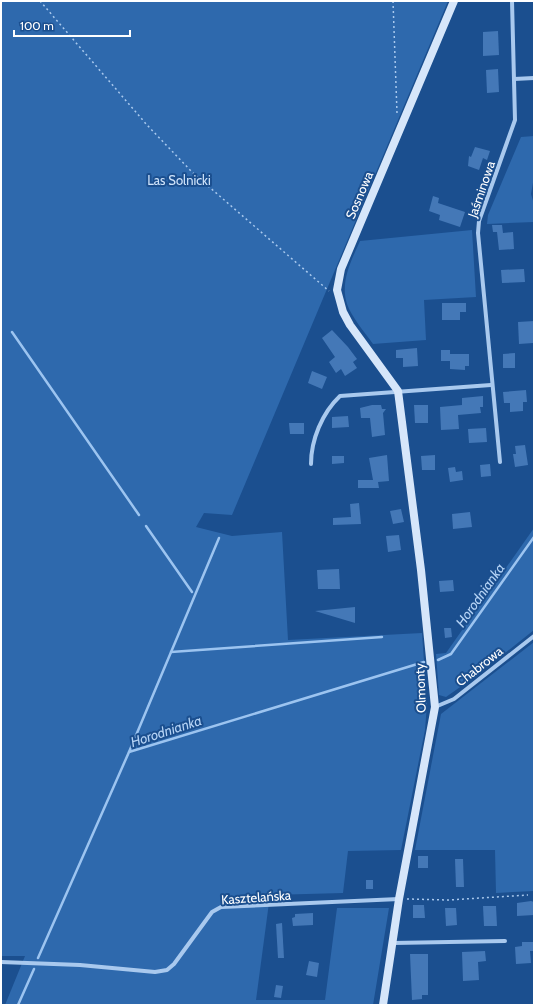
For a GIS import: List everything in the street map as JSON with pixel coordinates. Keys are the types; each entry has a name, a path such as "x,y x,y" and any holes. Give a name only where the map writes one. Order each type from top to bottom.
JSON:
{"street":[{"name":"Sosnowa","path":"398,391 350,325 339,301 337,290 341,269 454,1"},
{"name":"Jaśminowa","path":"500,462 491,385 478,233 479,221 515,120 512,1"},
{"path":"514,79 534,78"},
{"path":"311,464 312,449 324,417 330,405 340,396 491,385"},
{"name":"Olmonty","path":"383,1005 399,899 435,707 422,570 398,391"},
{"name":"Chabrowa","path":"435,707 454,699 534,636"},
{"name":"Kasztelańska","path":"1,962 155,972 167,970 174,964 212,912 221,907 399,899"},
{"path":"393,944 505,941"}],"path":[{"path":"40,1 147,125 192,172 329,291 337,290"},
{"path":"393,1 398,117"},
{"path":"399,899 448,900 528,896"}],"green space":[{"name":"Las Solnicki","path":"1,1 448,1 232,515 204,513 196,527 232,536 282,532 288,640 422,633 427,704 425,730 401,850 348,851 343,893 270,895 256,1000 325,1000 337,908 389,908 373,1005 5,1005 25,956 1,956"},
{"path":"534,136 534,177 531,194 534,204 534,222 487,224 488,215 521,137"},
{"path":"472,230 476,297 424,300 426,340 373,344 352,314 345,296 348,272 360,241"},
{"path":"534,528 534,630 480,673 446,697 439,695 436,654 446,653"},
{"path":"534,642 534,891 496,893 495,850 415,850 441,714"}],"building":[{"path":"498,31 499,55 483,56 483,32"},
{"path":"498,69 499,92 487,93 486,70"},
{"path":"475,147 490,151 487,160 483,158 479,170 468,166 469,156 471,157"},
{"path":"433,196 439,198 438,203 465,212 460,227 439,220 440,215 429,211"},
{"path":"492,225 502,225 503,233 513,232 514,249 499,250 497,232 493,232"},
{"path":"524,269 525,282 502,283 501,270"},
{"path":"442,303 466,303 466,312 460,312 460,320 442,320"},
{"path":"534,321 533,343 519,344 518,322"},
{"path":"332,330 357,359 353,362 357,368 345,376 341,369 336,373 329,362 335,357 322,338"},
{"path":"417,348 418,366 403,367 403,358 396,358 396,350"},
{"path":"441,350 450,350 450,354 469,354 469,366 465,366 465,370 450,369 450,361 441,361"},
{"path":"515,353 515,368 503,368 503,354"},
{"path":"312,371 327,377 322,389 308,383"},
{"path":"526,390 527,402 523,402 523,411 510,412 510,403 504,403 503,392"},
{"path":"483,396 483,407 480,407 481,413 458,415 459,429 441,430 440,407 462,405 462,398"},
{"path":"372,405 381,405 382,409 386,409 383,413 385,435 372,437 370,418 361,418 360,408"},
{"path":"414,405 428,405 428,423 415,423"},
{"path":"348,416 349,427 332,428 332,417"},
{"path":"289,423 304,423 304,434 290,434"},
{"path":"486,428 487,442 469,443 468,429"},
{"path":"525,445 528,465 515,467 513,454 516,454 515,446"},
{"path":"387,455 389,481 378,482 379,488 358,488 358,480 373,480 369,458"},
{"path":"435,455 435,470 422,470 421,456"},
{"path":"332,456 344,456 344,463 332,464"},
{"path":"490,464 491,476 481,477 480,465"},
{"path":"455,467 456,472 462,471 463,480 450,482 448,468"},
{"path":"359,503 361,524 333,525 333,518 351,517 350,504"},
{"path":"401,509 404,522 393,524 390,511"},
{"path":"470,512 472,527 453,529 452,514"},
{"path":"399,535 401,550 388,552 386,536"},
{"path":"339,569 340,589 318,589 317,570"},
{"path":"453,580 454,591 440,592 439,581"},
{"path":"355,607 355,623 315,611"},
{"path":"444,628 451,628 452,637 445,638"},
{"path":"418,856 428,856 428,868 418,868"},
{"path":"455,859 463,859 464,887 456,887"},
{"path":"366,880 373,880 373,889 366,889"},
{"path":"534,902 534,915 517,916 517,903"},
{"path":"413,905 424,905 425,918 413,918"},
{"path":"483,906 496,906 497,926 484,926"},
{"path":"445,908 456,908 457,925 446,926"},
{"path":"313,913 313,925 293,926 292,918 295,917 295,914"},
{"path":"282,923 284,958 278,958 276,924"},
{"path":"522,942 534,942 534,951 530,951 531,963 516,964 515,947 522,946"},
{"path":"485,951 486,961 478,962 479,980 463,981 462,952"},
{"path":"410,954 428,954 428,995 422,995 422,999 412,1000"},
{"path":"309,961 319,963 317,977 306,975"},
{"path":"276,985 283,986 281,998 274,997"}],"waterway":[{"path":"12,332 139,515"},
{"path":"146,526 192,592"},
{"name":"Horodnianka","path":"438,660 451,654 534,537"},
{"path":"129,752 219,538"},
{"path":"171,652 382,637"},
{"name":"Horodnianka","path":"38,958 129,752 424,662"},
{"name":"Horodnianka","path":"18,1005 34,969"}]}
